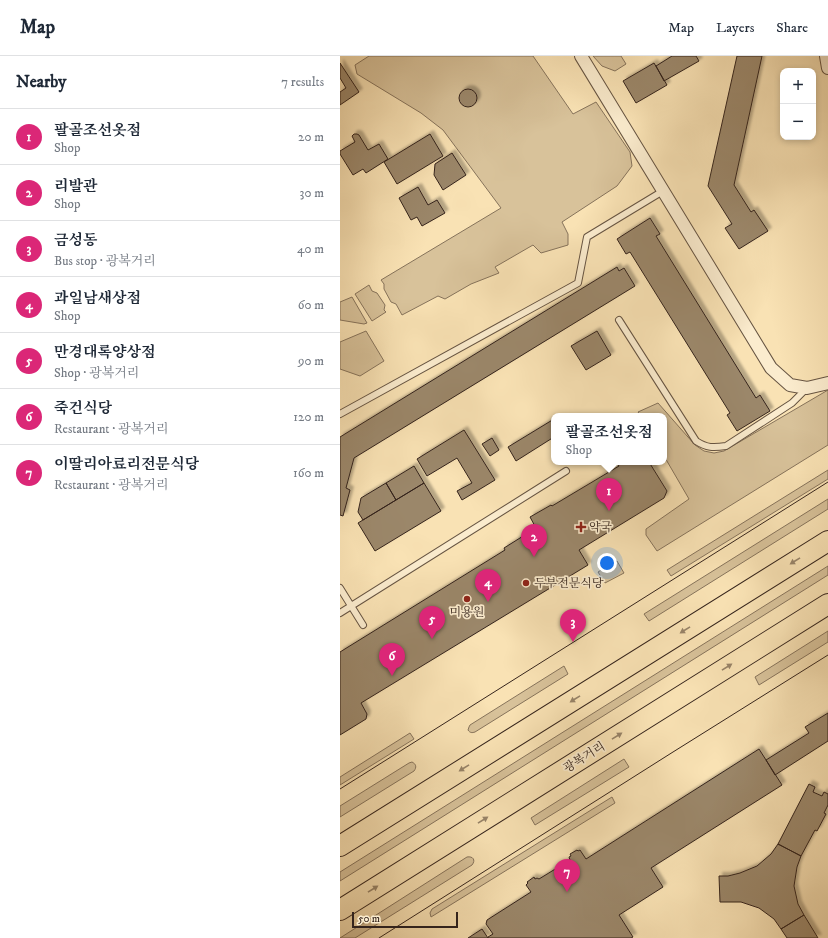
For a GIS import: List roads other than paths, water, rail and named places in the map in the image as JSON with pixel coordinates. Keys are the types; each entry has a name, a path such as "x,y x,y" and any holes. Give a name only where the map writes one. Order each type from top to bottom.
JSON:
{"highway":[{"path":"340,846 828,540"},
{"name":"광복거리","path":"340,910 828,604"}],"street":[{"path":"581,56 771,368 790,385 808,388 828,383"},
{"path":"826,56 828,68"}],"lane":[{"path":"340,414 578,283 587,237 663,191"},
{"path":"619,320 696,441 704,446 715,448 726,446 792,403 808,388"},
{"path":"340,612 352,606 566,471"},
{"path":"340,588 363,625"}],"tram line":[{"path":"340,789 828,482"},
{"path":"379,938 828,655"}],"place":[{"name":"팔골조선옷점","path":"609,511"},
{"name":"약국","path":"581,527"},
{"name":"리발관","path":"534,557"},
{"name":"두부전문식당","path":"526,583"},
{"name":"미용원","path":"467,599"},
{"name":"과일남새상점","path":"488,602"},
{"name":"만경대록양상점","path":"432,639"},
{"name":"금성동","path":"573,642"},
{"name":"죽건식당","path":"392,676"},
{"name":"이딸리아료리전문식당","path":"567,892"}]}
